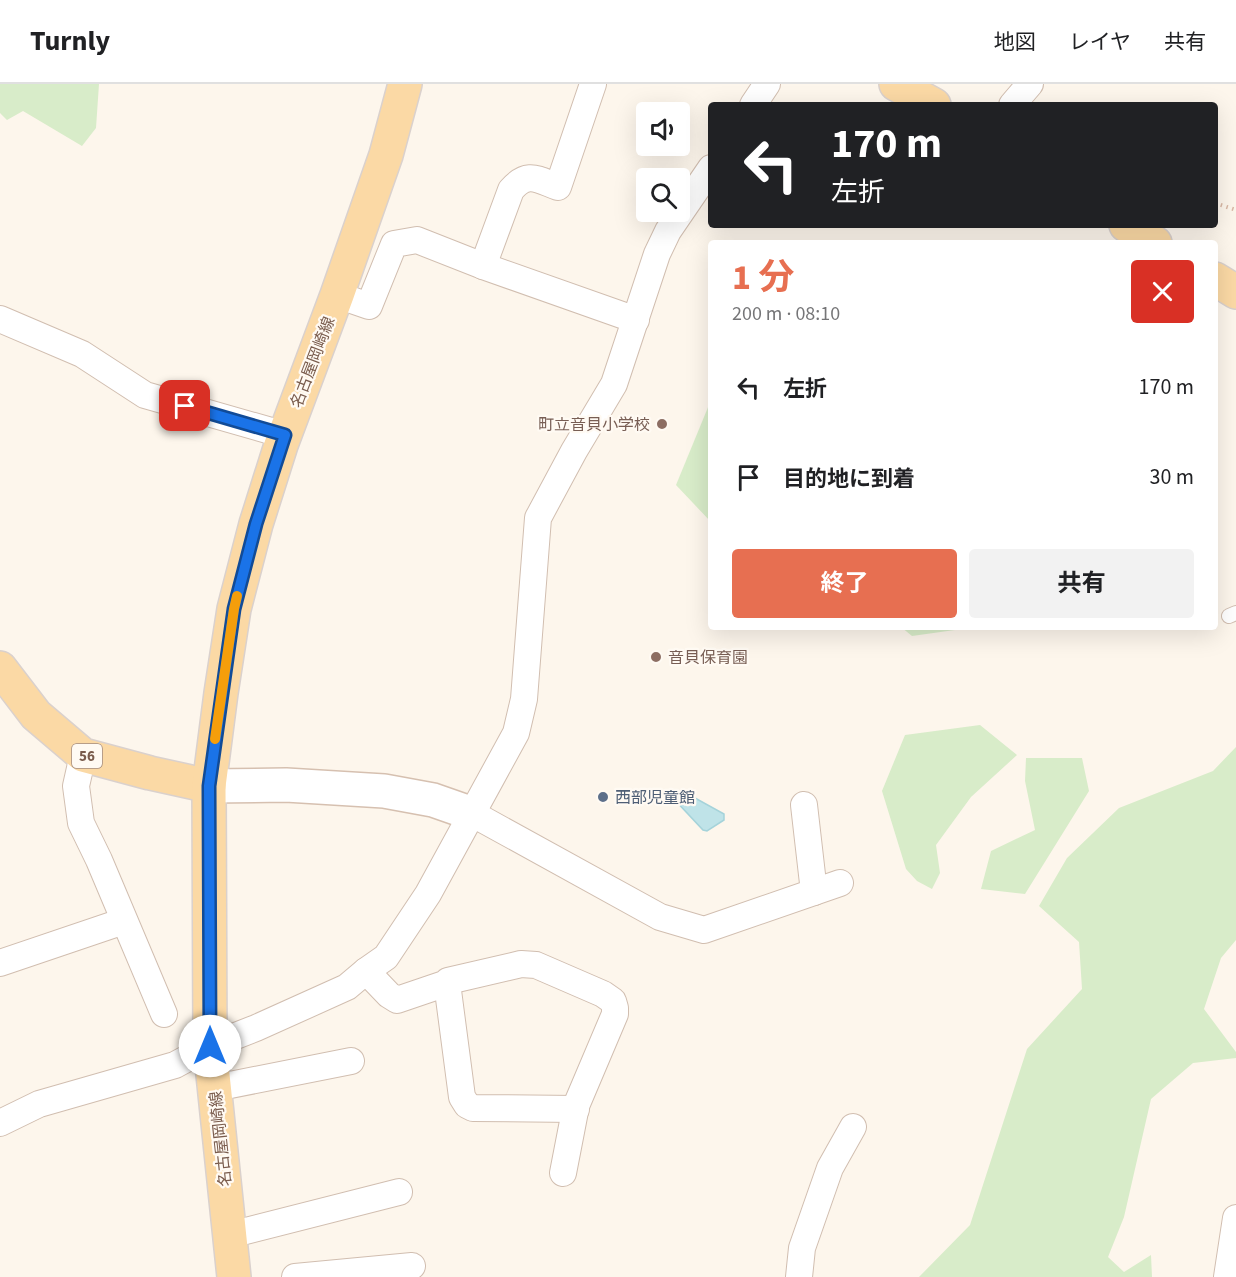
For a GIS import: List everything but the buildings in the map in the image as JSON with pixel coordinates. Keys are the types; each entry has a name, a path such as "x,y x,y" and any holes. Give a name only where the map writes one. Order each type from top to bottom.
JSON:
{"main road":[{"name":"名古屋岡崎線","path":"234,1277 210,1046 209,786 234,609 256,524 285,435 386,155 405,84"},
{"path":"896,84 929,102"},
{"path":"1131,228 1150,240"},
{"path":"1218,281 1236,292"},
{"name":"56","path":"0,668 36,716 83,754 150,773 209,786"}],"street":[{"path":"483,266 511,190 518,182 532,178 558,187 593,84"},
{"path":"755,102 767,84"},
{"path":"1015,102 1030,84"},
{"path":"0,1123 39,1104 175,1065 210,1046 347,987 386,957 428,894 516,733 524,699 538,518 614,384 657,254 668,231 708,172"},
{"path":"337,295 369,306 394,244 417,240 636,320"},
{"path":"0,319 82,354 145,395 285,435"},
{"path":"83,754 76,786 81,823 164,1014"},
{"path":"209,786 286,785 384,791 434,800 472,814 660,917 704,930 840,883"},
{"path":"804,805 814,892"},
{"path":"0,963 124,921"},
{"path":"366,971 389,995 397,1000 448,981 521,964 536,965 603,994 613,1002 615,1014 576,1109 563,1173"},
{"path":"447,983 462,1097 467,1105 473,1108 576,1109"},
{"path":"214,1088 351,1061"},
{"path":"799,1277 802,1248 830,1168 853,1127"},
{"path":"230,1235 399,1192"},
{"path":"1227,1277 1236,1218"},
{"path":"295,1277 412,1266"}],"path":[{"path":"1218,204 1236,210"}],"green space":[{"path":"0,84 99,84 96,128 82,146 23,111 7,120 0,113"},
{"path":"708,407 708,519 676,485"},
{"path":"905,630 955,630 912,636"},
{"path":"980,725 1017,755 971,797 936,845 940,873 932,889 917,881 906,869 882,791 905,735"},
{"path":"1236,747 1236,940 1221,958 1204,1009 1236,1052 1236,1058 1193,1063 1151,1099 1124,1217 1108,1257 1124,1272 1151,1255 1152,1277 919,1277 970,1225 1027,1049 1082,989 1079,942 1039,906 1067,858 1119,808 1213,771"},
{"path":"1026,758 1082,758 1089,791 1025,894 981,889 991,851 1035,830 1025,781"}],"water":[{"path":"676,792 686,793 724,814 724,820 707,831 703,830 674,799"}],"slow traffic":[{"path":"215,739 237,596"}],"place":[{"name":"町立音貝小学校","path":"662,424"},
{"name":"音貝保育園","path":"656,657"},
{"name":"西部児童館","path":"603,797"}],"route":[{"path":"185,406 285,435 256,524 234,609 209,786 210,1046"}]}
